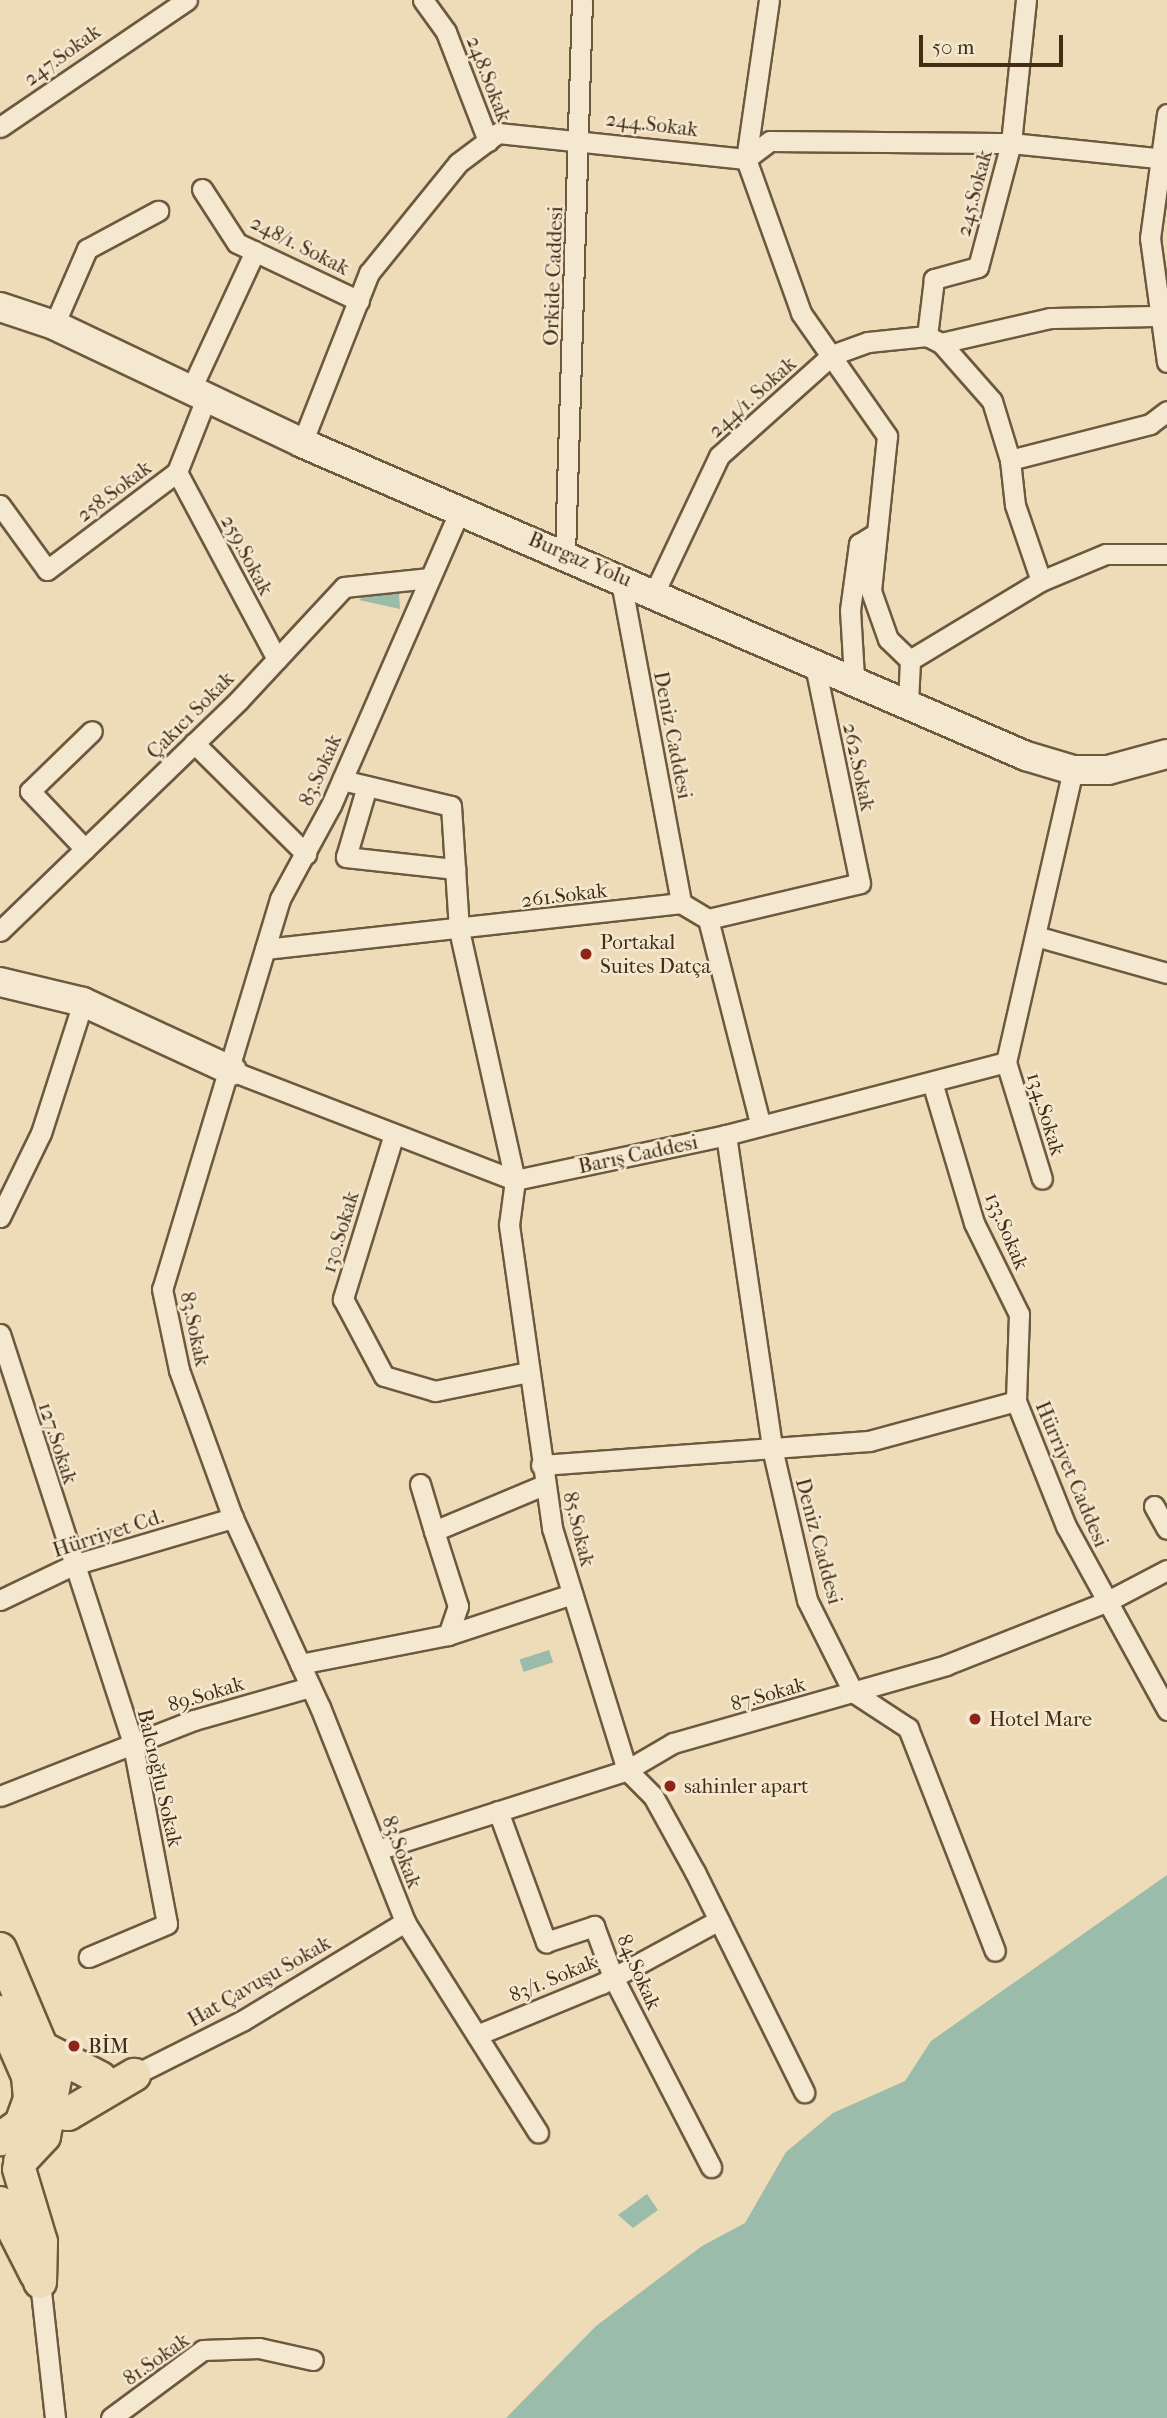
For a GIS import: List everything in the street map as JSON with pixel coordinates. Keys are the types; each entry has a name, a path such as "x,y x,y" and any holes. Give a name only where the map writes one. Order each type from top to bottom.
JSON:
{"main road":[{"path":"0,1949 46,2050 37,2151 8,2159 41,2242 40,2282"},
{"path":"0,2012 41,2104 68,2114 134,2076"},
{"path":"46,2050 100,2078"},
{"path":"41,2104 100,2078 134,2076"},
{"path":"0,2203 40,2282"}],"street":[{"name":"247.Sokak","path":"0,127 187,0"},
{"name":"248.Sokak","path":"423,0 446,32 488,141"},
{"name":"Orkide Caddesi","path":"565,553 581,139 582,0"},
{"path":"769,0 746,159 801,313 887,436 871,591 888,639 910,660 908,703"},
{"name":"245.Sokak","path":"934,339 934,279 978,267 1011,143 1026,0"},
{"path":"1167,114 1164,158 1150,238 1157,316 1167,362"},
{"name":"244.Sokak","path":"302,443 359,301 392,240 458,163 498,133 581,139 746,159"},
{"path":"746,159 771,141 1011,143 1164,158"},
{"name":"248/1. Sokak","path":"202,189 237,243 359,301"},
{"path":"54,325 87,249 158,211"},
{"name":"258.Sokak","path":"0,505 47,570 177,472 199,392 255,251"},
{"name":"Burgaz Yolu","path":"0,307 54,325 302,443 854,677 1026,756 1073,770 1108,770 1167,754"},
{"path":"832,355 868,342 934,339 1050,318 1157,316"},
{"path":"934,339 992,401 1010,460 1014,505 1041,581"},
{"name":"244/1. Sokak","path":"655,591 719,456 832,355"},
{"path":"1010,460 1150,424 1167,411"},
{"name":"259.Sokak","path":"177,472 277,659"},
{"name":"83.Sokak","path":"460,510 342,780 306,854 280,899 232,1071 162,1289 179,1370 233,1518 310,1687 405,1922 538,2132"},
{"path":"854,677 850,610 859,544 875,534"},
{"path":"910,660 1041,581 1106,554 1167,554"},
{"name":"Deniz Caddesi","path":"620,576 681,903"},
{"name":"Çakıcı Sokak","path":"0,931 194,743 344,587 430,578"},
{"name":"262.Sokak","path":"708,919 860,883 814,660"},
{"path":"85,849 30,791 92,731"},
{"path":"194,743 306,854"},
{"path":"1006,1062 1039,937 1073,770"},
{"path":"342,780 367,786 346,857 455,869"},
{"name":"85.Sokak","path":"367,786 451,806 459,930 515,1180 509,1225 544,1485 572,1594 626,1770 653,1796 719,1920 804,2092"},
{"path":"681,903 708,919 760,1123"},
{"name":"261.Sokak","path":"265,950 681,903"},
{"path":"1039,937 1167,973"},
{"path":"0,982 83,1002 232,1071 393,1137 515,1180"},
{"path":"0,1217 41,1133 83,1002"},
{"name":"Barış Caddesi","path":"515,1180 726,1135 760,1123 1006,1062"},
{"name":"134.Sokak","path":"1006,1062 1042,1179"},
{"name":"133.Sokak","path":"932,1082 975,1223 1019,1314 1016,1401"},
{"name":"Deniz Caddesi","path":"726,1135 772,1448 807,1600 853,1692"},
{"name":"130.Sokak","path":"393,1137 343,1299 384,1376 435,1391 528,1372"},
{"name":"127.Sokak","path":"0,1334 74,1565"},
{"name":"Hürriyet Caddesi","path":"541,1465 869,1441 1016,1401 1066,1526 1167,1710"},
{"path":"420,1484 458,1606 447,1635"},
{"path":"434,1531 544,1485"},
{"path":"1154,1506 1167,1528"},
{"name":"Hürriyet Cd.","path":"0,1600 74,1565 233,1518"},
{"name":"Balcıoğlu Sokak","path":"74,1565 132,1744 167,1924 89,1956"},
{"name":"87.Sokak","path":"377,1850 626,1770 673,1743 946,1665 1106,1602 1167,1570"},
{"path":"300,1664 447,1635 572,1594"},
{"name":"89.Sokak","path":"0,1796 132,1744 310,1687"},
{"path":"853,1692 908,1728 995,1951"},
{"name":"84.Sokak","path":"498,1811 546,1942 594,1926 613,1978 711,2167"},
{"name":"83/1. Sokak","path":"477,2035 613,1978 719,1920"},
{"name":"Hat Çavuşu Sokak","path":"134,2076 242,2021 405,1922"},
{"path":"40,2282 55,2418"},
{"name":"81.Sokak","path":"111,2418 203,2350 259,2348 313,2360"}],"shaded area":[{"path":"372,591 399,594 400,609 359,600"},
{"path":"549,1650 553,1662 524,1672 520,1660"},
{"path":"1167,1875 1167,2418 506,2418 596,2326 702,2246 745,2223 786,2152 833,2113 905,2081 931,2041"},
{"path":"647,2194 658,2210 633,2228 618,2215"}],"place":[{"name":"Portakal Suites Datça","path":"586,954"},
{"name":"Hotel Mare","path":"975,1719"},
{"name":"sahinler apart","path":"670,1786"},
{"name":"BİM","path":"74,2046"}]}
